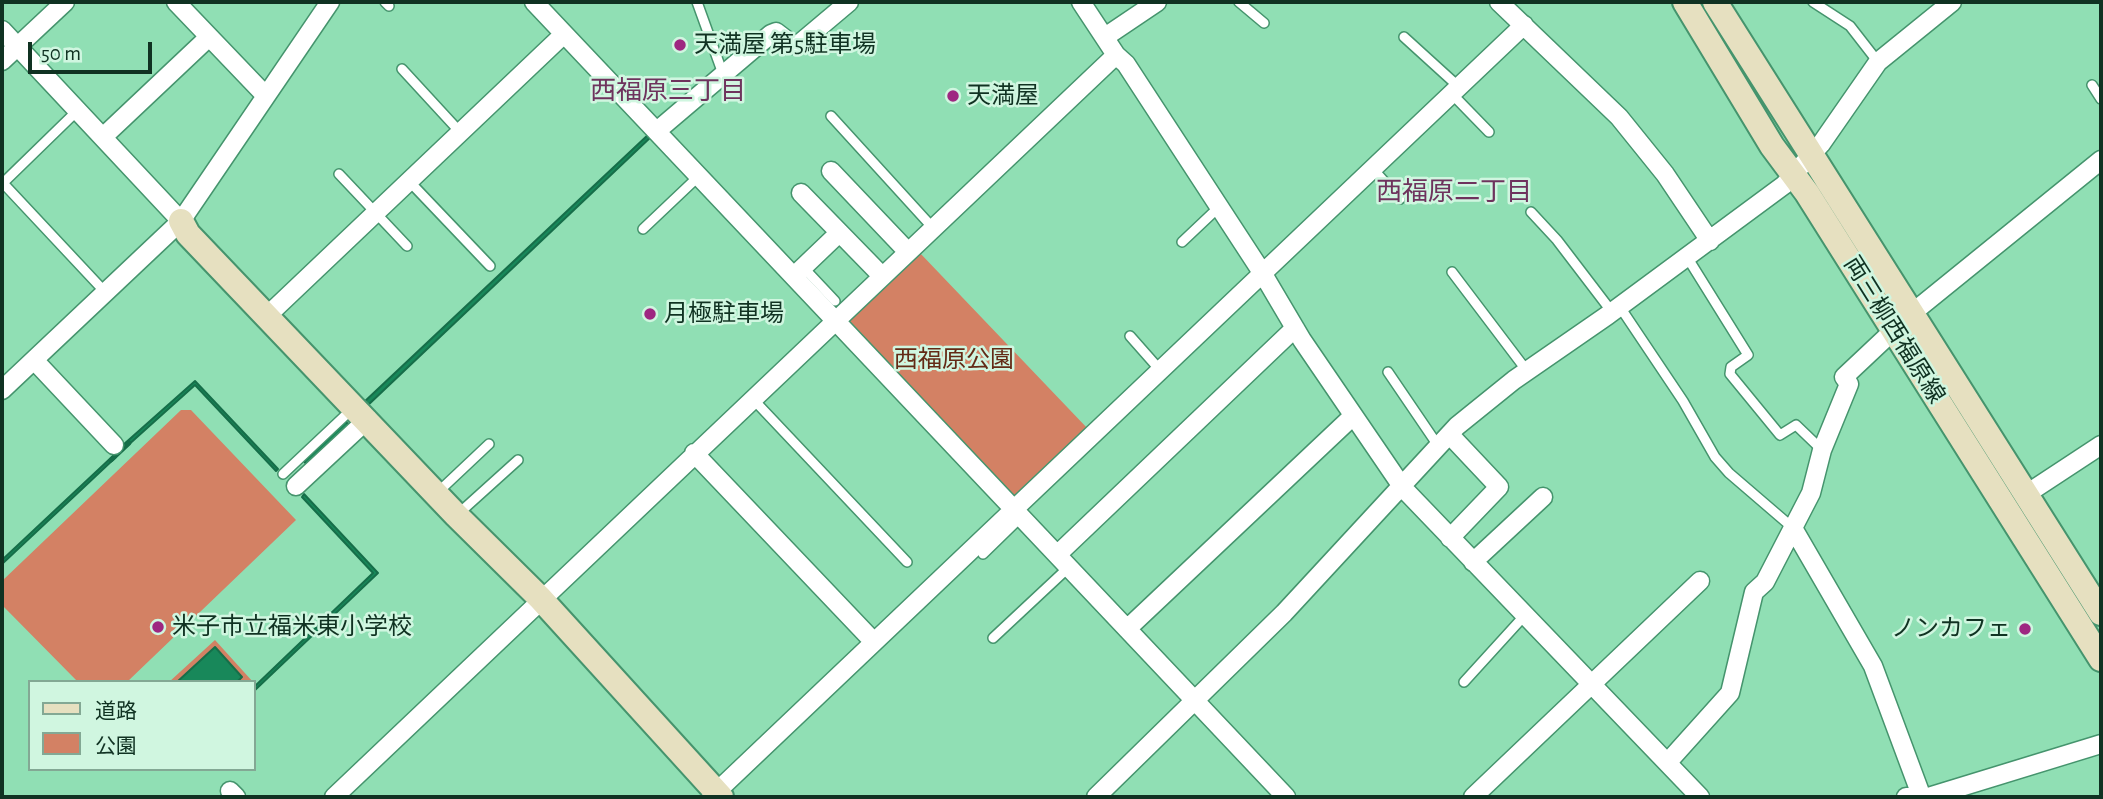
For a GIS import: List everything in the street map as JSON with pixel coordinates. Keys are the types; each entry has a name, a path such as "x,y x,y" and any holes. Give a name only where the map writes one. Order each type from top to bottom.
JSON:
{"main road":[{"name":"両三柳西福原線","path":"1685,2 1772,146 2025,495 2101,613"},
{"name":"両三柳西福原線","path":"1716,2 1812,156 1902,322 2101,659"},
{"path":"181,221 188,234 362,413 456,515 540,598 716,796"}],"street":[{"path":"2,61 65,2"},
{"path":"176,2 266,96"},
{"path":"2,390 107,294 181,221 330,2"},
{"path":"534,2 700,175 799,271 835,320 1286,797"},
{"path":"658,130 771,34 776,32 793,45 798,45 849,2"},
{"path":"1081,2 1116,55 1126,64 1263,274 1295,328 1403,488 1700,797"},
{"path":"1105,37 1157,2"},
{"path":"1501,2 1619,117 1665,174 1710,240"},
{"path":"1096,797 1195,702 1403,488 1444,441 1527,371 1616,309 1795,175 1812,156 1878,62 1952,2"},
{"path":"716,796 873,641 1018,512 1160,370 1524,25"},
{"path":"2,30 181,221"},
{"path":"267,316 564,34"},
{"path":"103,137 209,37"},
{"path":"334,797 540,598 1116,55"},
{"path":"1668,762 1730,692 1754,593 1765,582 1811,493 1822,450 1849,384 1844,377 1902,322 2101,160"},
{"path":"831,171 908,251"},
{"path":"801,193 882,276"},
{"path":"799,271 839,233"},
{"path":"1064,561 1295,328"},
{"path":"34,360 114,445"},
{"path":"289,480 362,413"},
{"path":"1127,629 1353,416"},
{"path":"1444,441 1499,487 1450,538"},
{"path":"2025,495 2101,445"},
{"path":"694,453 873,641"},
{"path":"1474,562 1543,497"},
{"path":"1793,528 1873,666 1921,797 2101,744"},
{"path":"1473,797 1700,581"}],"lane":[{"path":"697,2 723,74"},
{"path":"1239,2 1264,23"},
{"path":"1812,2 1850,26 1878,62"},
{"path":"1404,37 1456,90 1489,132"},
{"path":"402,69 460,132"},
{"path":"2092,85 2101,99"},
{"path":"78,110 3,183 107,294"},
{"path":"831,116 933,228"},
{"path":"1373,169 1401,199"},
{"path":"339,174 407,246"},
{"path":"643,229 700,175"},
{"path":"409,181 490,266"},
{"path":"1182,242 1219,206"},
{"path":"1531,212 1616,309 1683,401 1715,457 1729,473 1793,528"},
{"path":"1687,257 1748,355 1731,367 1730,374 1780,435 1796,425 1822,450"},
{"path":"799,271 835,301"},
{"path":"1452,272 1527,371"},
{"path":"1130,337 1160,370"},
{"path":"1388,372 1444,441"},
{"path":"752,398 907,562"},
{"path":"436,494 489,444"},
{"path":"456,515 518,460"},
{"path":"983,554 1018,512"},
{"path":"993,638 1064,561"},
{"path":"1464,682 1525,615"}],"green space":[{"name":"西福原公園","path":"919,252 1089,430 1017,498 849,323 849,317"},
{"path":"181,410 191,410 296,520 129,680 76,680 2,605 2,581"},
{"path":"215,640 251,680 171,680"}],"shaded area":[{"path":"650,133 653,135 366,407 363,403"},
{"path":"195,381 278,469 276,471 195,385 126,447 123,445"},
{"path":"345,421 349,425 306,464 304,461"},
{"path":"114,455 116,457 2,564 2,560"},
{"path":"304,494 378,573 256,689 256,685 373,573 302,497"},
{"path":"215,647 242,677 239,680 179,680"}],"waterway":[{"path":"111,460 129,443"}],"place":[{"name":"天満屋 第5駐車場","path":"680,45"},
{"name":"天満屋","path":"953,96"},
{"name":"月極駐車場","path":"650,314"},
{"name":"米子市立福米東小学校","path":"158,627"},
{"name":"ノンカフェ","path":"2025,629"}],"district":[{"name":"西福原三丁目","path":"668,91"},
{"name":"西福原二丁目","path":"1454,192"}]}
